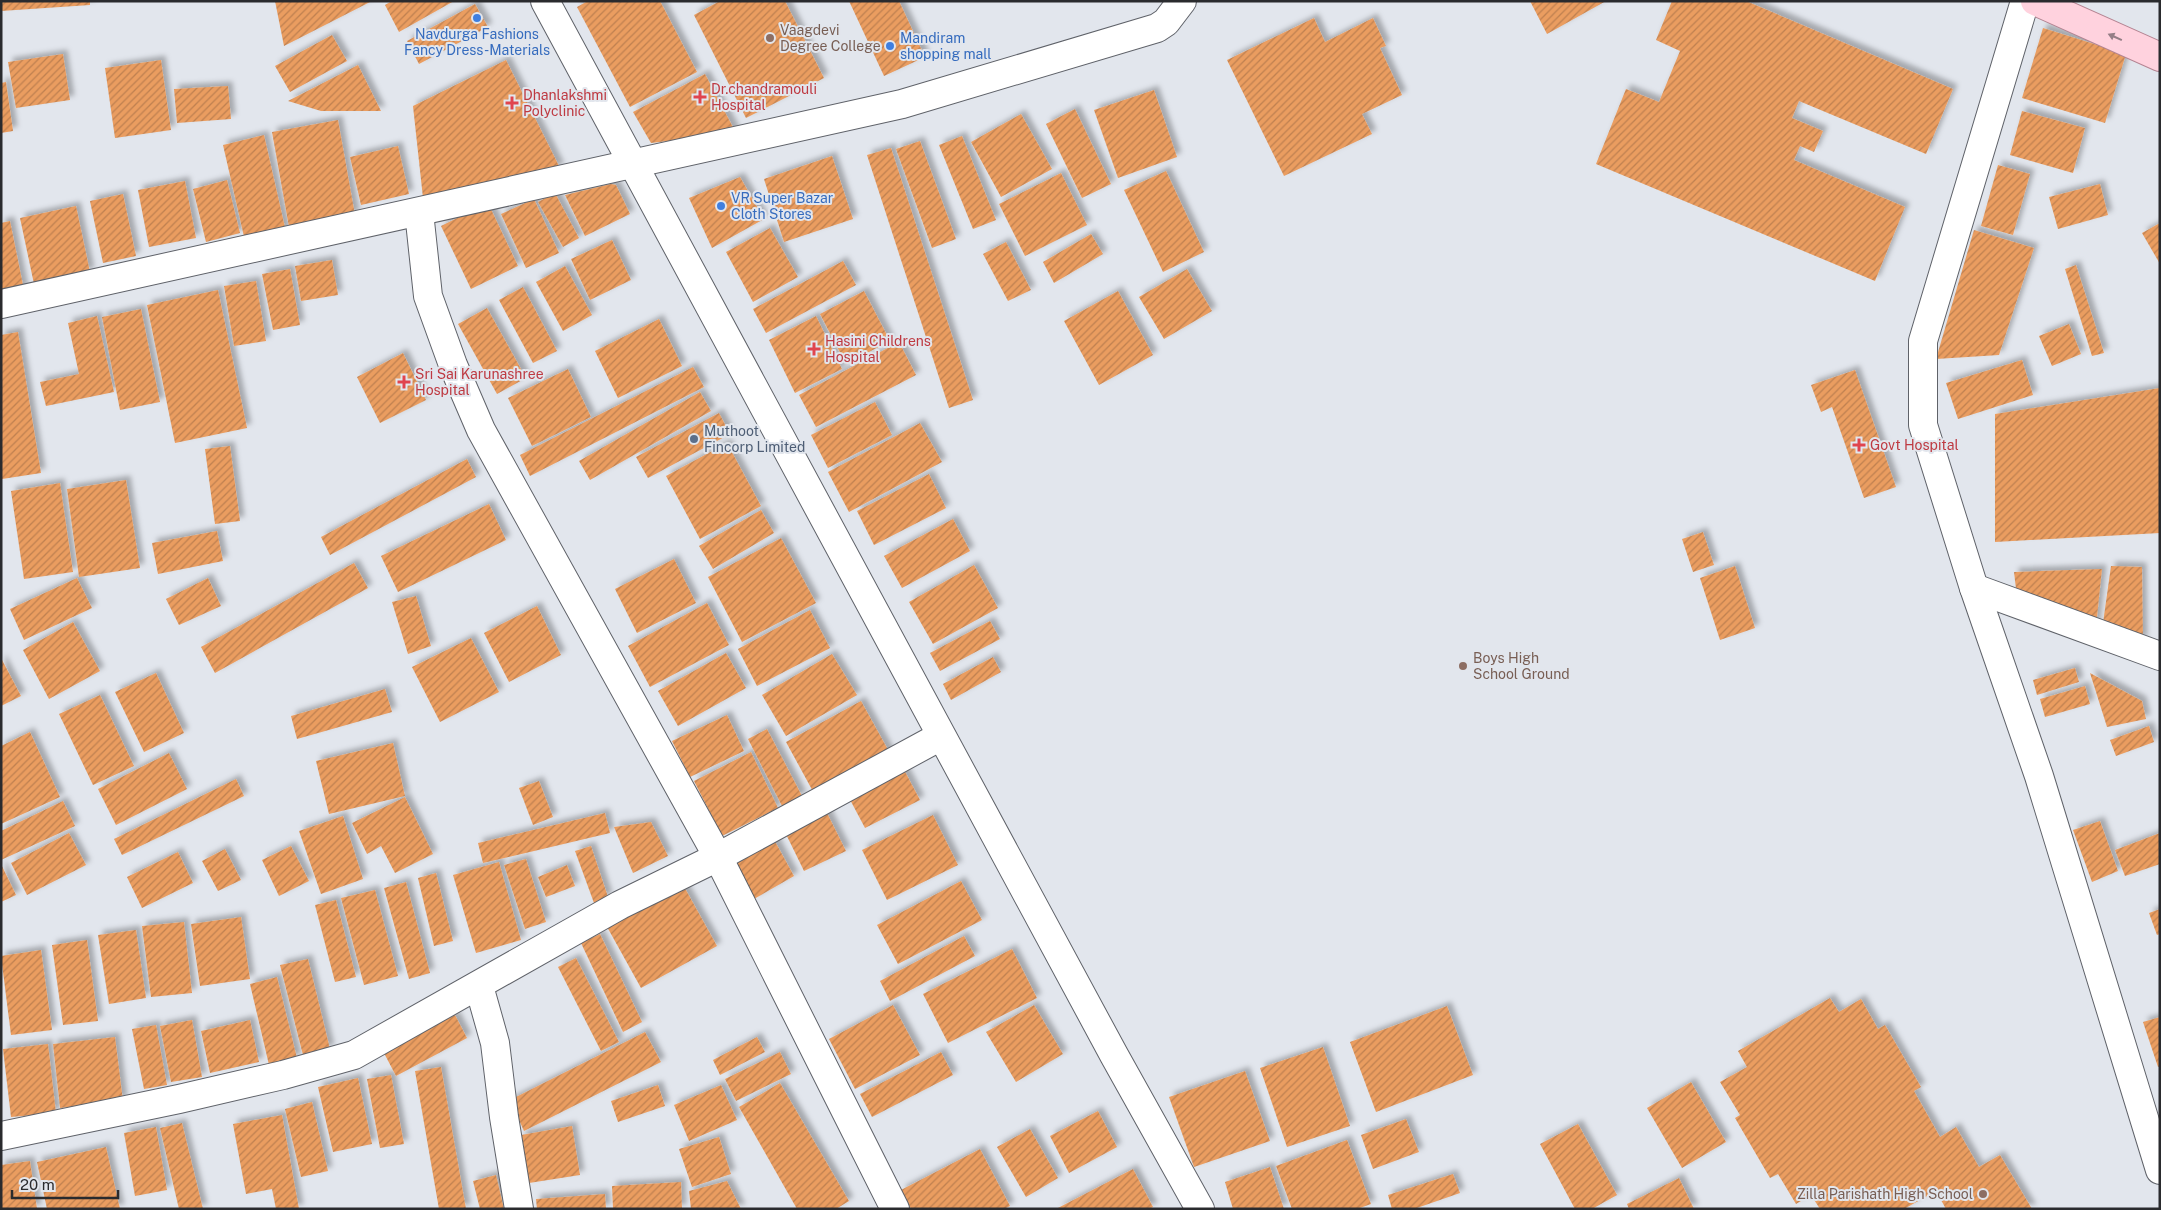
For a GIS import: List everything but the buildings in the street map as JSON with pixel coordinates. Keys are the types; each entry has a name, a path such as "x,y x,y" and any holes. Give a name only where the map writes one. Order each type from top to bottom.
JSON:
{"main road":[{"path":"2035,1 2160,57"}],"street":[{"path":"545,1 941,736 1200,1209"},
{"path":"1,304 419,212 633,162 902,104 1156,28 1166,22 1182,1"},
{"path":"2025,1 1923,341 1923,426 1974,588 2039,776 2160,1170"},
{"path":"419,212 428,296 453,365 481,430 718,857 895,1209"},
{"path":"1974,588 2160,656"},
{"path":"1,1136 170,1101 283,1075 354,1055 620,905 718,857 941,736"},
{"path":"479,986 496,1043 504,1117 519,1209"}],"place":[{"name":"Navdurga Fashions Fancy Dress-Materials","path":"477,18"},
{"name":"Vaagdevi Degree College","path":"770,38"},
{"name":"Mandiram shopping mall","path":"890,46"},
{"name":"Dr.chandramouli Hospital","path":"700,97"},
{"name":"Dhanlakshmi Polyclinic","path":"512,103"},
{"name":"VR Super Bazar Cloth Stores","path":"721,206"},
{"name":"Hasini Childrens Hospital","path":"814,349"},
{"name":"Sri Sai Karunashree Hospital","path":"404,382"},
{"name":"Muthoot Fincorp Limited","path":"694,439"},
{"name":"Govt Hospital","path":"1859,445"},
{"name":"Boys High School Ground","path":"1463,666"},
{"name":"Zilla Parishath High School","path":"1983,1194"}]}
